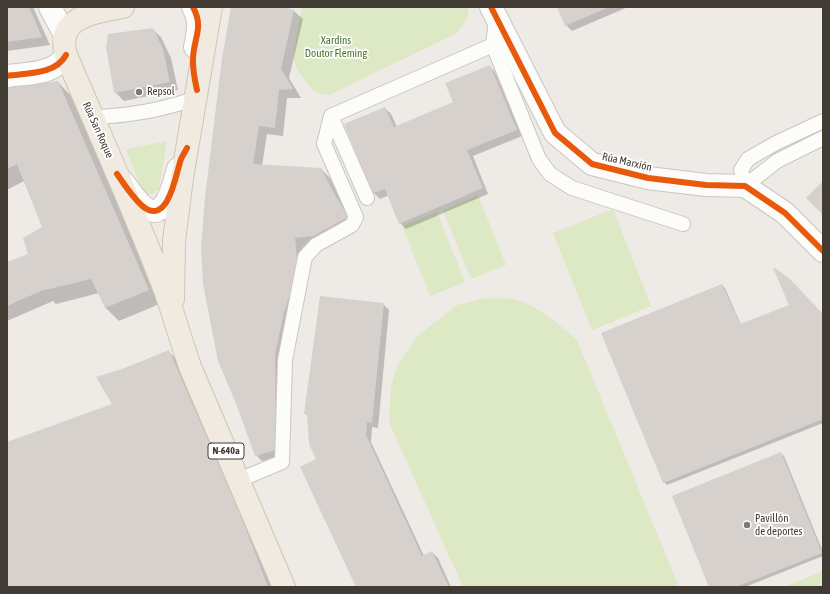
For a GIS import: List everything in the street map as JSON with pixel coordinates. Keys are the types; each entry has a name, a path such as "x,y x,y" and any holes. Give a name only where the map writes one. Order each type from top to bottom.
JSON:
{"main road":[{"path":"66,45 70,26 86,16 99,11 123,7"},
{"name":"N-640a","path":"211,7 187,148 174,241 174,314 191,369 284,587"},
{"name":"Rúa San Roque","path":"66,45 92,117 118,174 174,314"}],"street":[{"name":"Rúa San Roque","path":"50,7 66,45"},
{"path":"193,7 198,16 199,25 192,61 196,94"},
{"name":"Rúa Marxión","path":"493,12 556,133 592,164 648,178 706,185 745,186"},
{"path":"7,76 46,70 55,67 62,62 66,45"},
{"path":"118,174 145,208 152,211 158,210 164,206 168,199 173,188 181,158 187,148"},
{"path":"745,186 785,213 823,251"}],"lane":[{"path":"493,12 493,45 539,159 550,174 572,188 683,224"},
{"path":"331,116 493,45"},
{"path":"92,117 114,116 174,106 196,94"},
{"path":"331,116 367,198"},
{"path":"239,480 282,462 285,360 305,257 316,245 352,224 356,218 324,144 331,116"},
{"path":"823,121 776,143 748,159 741,170 745,186 777,161 823,138"}],"green space":[{"name":"Xardíns Doutor Fleming","path":"302,7 469,7 468,15 457,33 329,95 317,93 310,87 297,70 293,56"},
{"path":"167,141 159,188 154,193 148,195 143,193 126,149"},
{"path":"478,195 506,265 471,279 443,210"},
{"path":"613,209 651,306 592,330 553,233"},
{"path":"437,212 465,282 430,296 402,226"},
{"path":"485,298 517,300 525,303 549,317 577,340 679,587 463,587 389,422 391,387 398,364 416,338 457,305"},
{"path":"823,571 823,587 784,587"}],"building":[{"path":"7,7 29,7 42,37 7,42"},
{"path":"231,7 283,7 294,10 281,69 293,89 279,90 275,128 259,126 253,164 321,168 348,217 313,236 295,238 298,270 284,312 275,354 276,450 255,456 237,406 218,361 203,284 201,248 205,197 222,58"},
{"path":"557,7 609,7 565,26"},
{"path":"153,28 163,49 170,82 114,93 106,47 108,34"},
{"path":"490,65 517,130 467,150 483,188 399,224 385,189 373,193 344,124 385,107 394,127 453,102 445,83"},
{"path":"58,81 149,290 105,308 91,279 41,291 7,306 7,262 28,254 23,238 42,227 17,164 7,169 7,88"},
{"path":"823,181 823,215 806,198"},
{"path":"773,268 790,279 823,314 823,419 663,483 601,333 722,284 740,324 789,305"},
{"path":"320,296 384,303 372,423 367,422 366,435 422,556 432,551 449,587 356,587 300,467 316,459 309,444 307,414 304,414"},
{"path":"169,350 241,516 268,587 7,587 7,442 112,404 96,377 122,369"},
{"name":"Pavillón de deportes","path":"781,452 822,553 736,587 709,587 672,496"}],"cycle path":[{"path":"193,7 198,22 193,54 197,90"},
{"path":"491,7 555,133 592,164 648,178 706,185 745,186 785,213 823,251"},
{"path":"7,76 48,70 61,62 66,55"},
{"path":"117,174 133,197 141,205 153,211 160,209 166,203 170,195 181,159 187,148"}],"place":[{"name":"Repsol","path":"139,92"},
{"name":"Pavillón de deportes","path":"747,525"}]}
